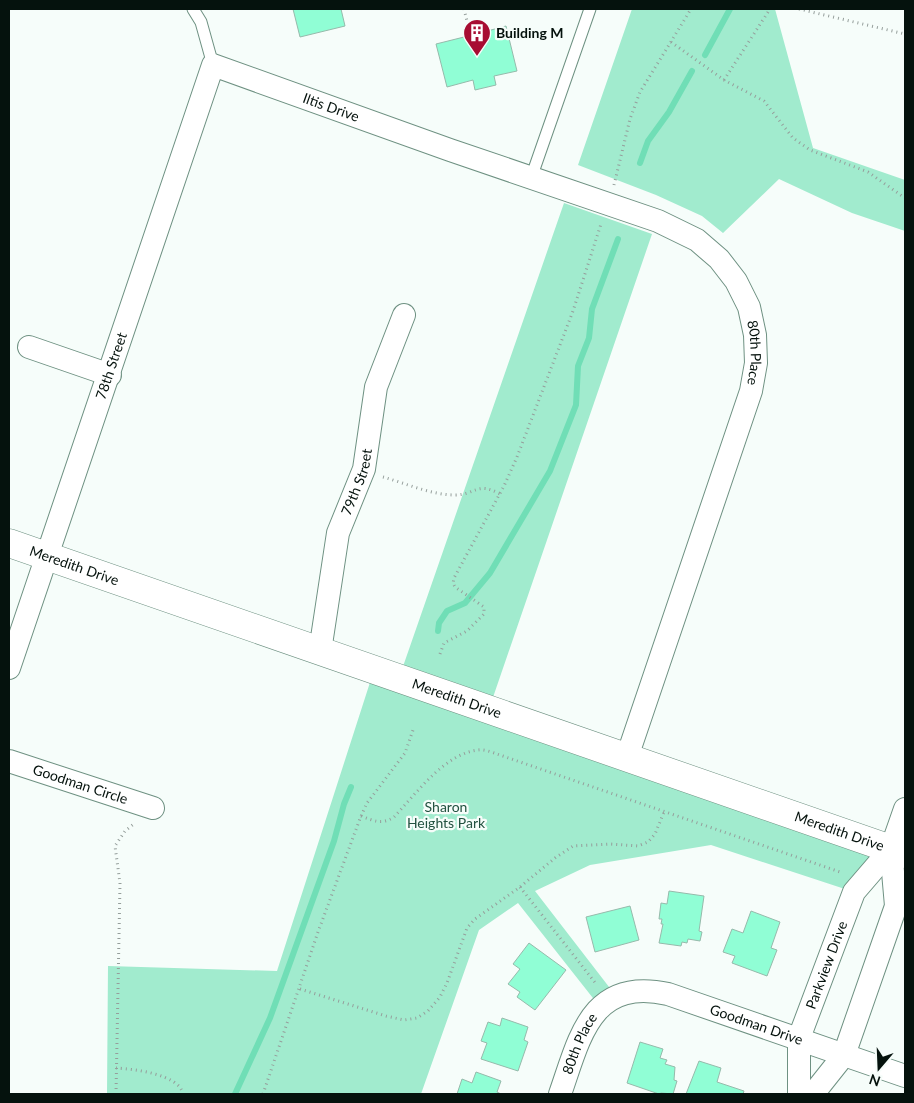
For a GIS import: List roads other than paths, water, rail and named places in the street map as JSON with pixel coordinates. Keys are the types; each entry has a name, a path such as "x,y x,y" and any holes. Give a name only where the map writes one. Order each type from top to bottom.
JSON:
{"main road":[{"name":"Meredith Drive","path":"9,543 898,852"}],"street":[{"name":"Iltis Drive","path":"214,65 450,150"},
{"name":"78th Street","path":"9,668 214,65"},
{"name":"80th Place","path":"450,150 658,221 697,240 719,259 736,281 749,307 755,335 756,363 751,391 627,757"},
{"name":"79th Street","path":"320,651 338,533 363,470 376,387 404,315"},
{"path":"29,347 110,375"},
{"name":"Goodman Circle","path":"9,760 153,808"},
{"name":"Parkview Drive","path":"813,1094 844,1055 896,906 898,852 905,809"},
{"name":"Parkview Drive","path":"799,1094 799,1038 854,892 864,879 898,852"},
{"name":"Goodman Drive","path":"609,1001 616,996 633,991 651,990 668,994 905,1076"},
{"name":"80th Place","path":"560,1094 580,1036 588,1020 600,1007 609,1001"}],"lane":[{"path":"193,9 201,22 214,65"},
{"path":"531,178 590,9"}],"waterway":[{"path":"705,55 730,9"},
{"path":"640,163 648,141 669,112 692,71"},
{"path":"438,631 439,623 447,611 465,603 490,573 550,471 576,405 578,366 589,338 592,309 618,239"},
{"path":"235,1094 270,1018 334,841 344,804 351,787"}],"place":[{"name":"Building M","path":"477,57"}],"park label":[{"name":"Sharon Heights Park","path":"446,816"}]}
